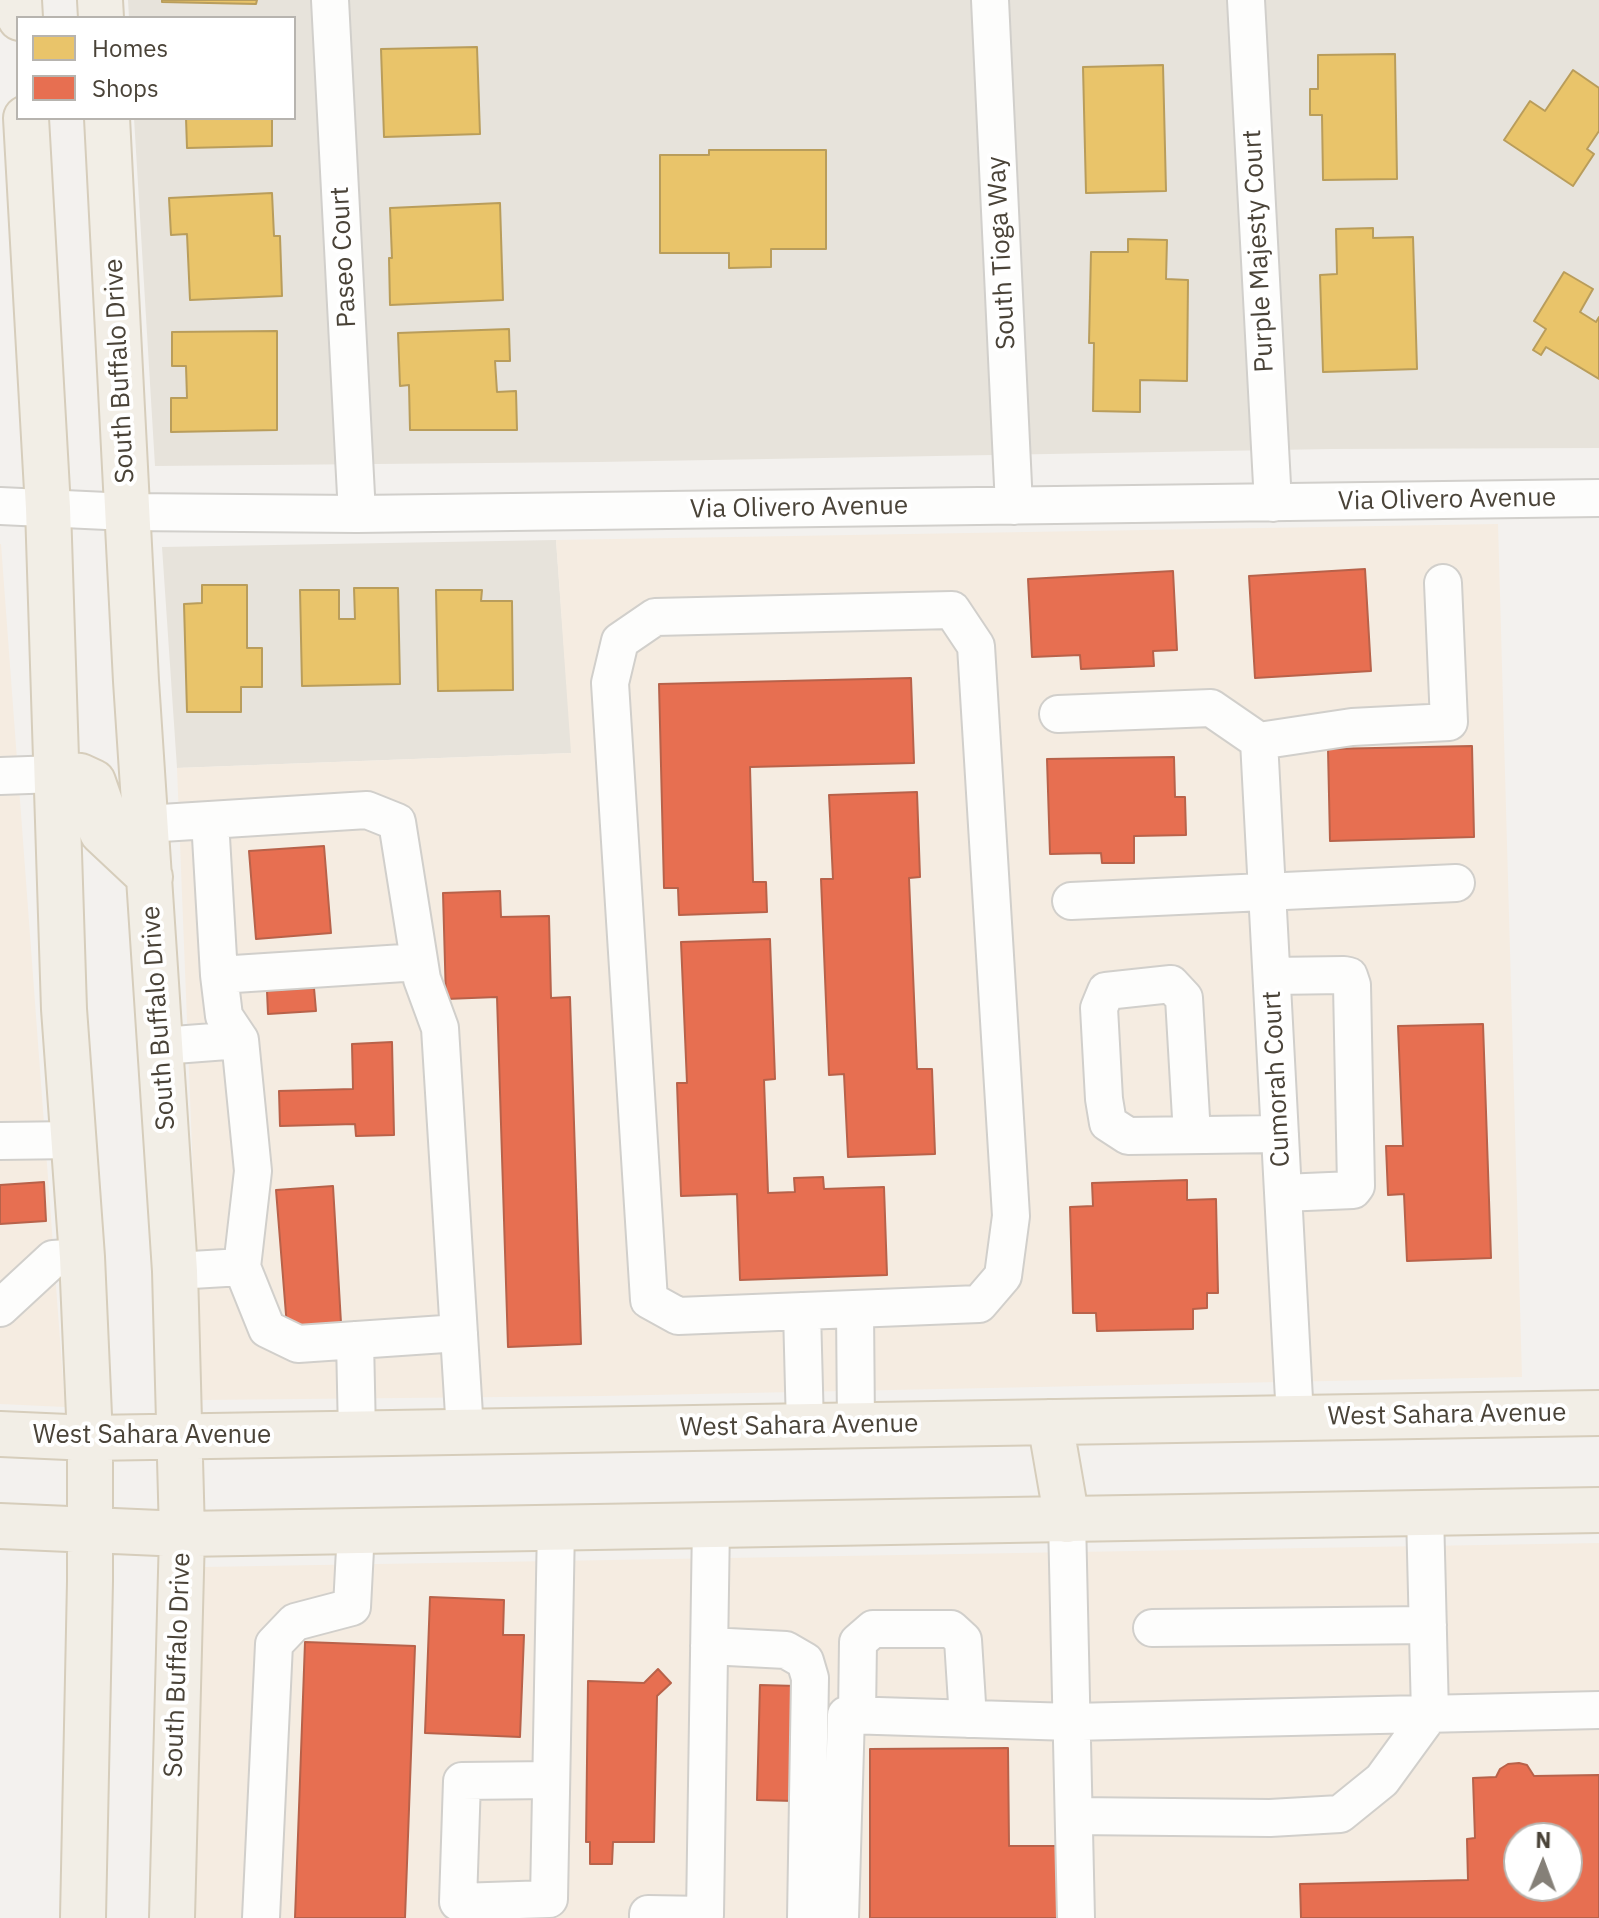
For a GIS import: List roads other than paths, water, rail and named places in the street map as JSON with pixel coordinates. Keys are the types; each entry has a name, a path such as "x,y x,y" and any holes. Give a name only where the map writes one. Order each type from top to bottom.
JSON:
{"main road":[{"path":"26,120 48,508 64,1009 75,1140 90,1438 83,1918"},
{"name":"South Buffalo Drive","path":"107,120 146,824 175,1271 181,1437 182,1534 172,1918"},
{"path":"57,774 80,776 93,782 100,802 102,832 150,877"},
{"name":"West Sahara Avenue","path":"0,1434 90,1438 181,1437 1599,1413"},
{"path":"1050,1422 1067,1520"},
{"path":"0,1526 182,1534 1599,1510"}],"street":[{"name":"Paseo Court","path":"330,0 357,514"},
{"name":"South Tioga Way","path":"990,0 1014,506"},
{"name":"Purple Majesty Court","path":"1246,0 1273,503"},
{"name":"Via Olivero Avenue","path":"0,506 128,512 357,514 1599,498"},
{"path":"1058,714 1211,708 1259,741 1352,727 1449,722 1443,583"},
{"path":"952,610 976,646 1011,1216 1003,1276 979,1304 802,1311 678,1316 649,1300 610,683 620,641 655,617 952,610"},
{"name":"Cumorah Court","path":"1259,741 1295,1418"},
{"path":"0,776 57,774"},
{"path":"146,824 367,810 397,822 422,979 440,1028 465,1431"},
{"path":"210,820 224,1016 240,1040 253,1171 242,1267 267,1329 298,1344 459,1333"},
{"path":"1071,901 1456,883"},
{"path":"219,975 419,962"},
{"path":"1272,976 1344,975 1349,976 1352,985 1356,1186 1353,1190 1283,1193"},
{"path":"161,1046 240,1040"},
{"path":"1192,1135 1280,1134"},
{"path":"0,1141 75,1140"},
{"path":"0,1308 53,1259 82,1257"},
{"path":"175,1271 242,1267"},
{"path":"855,1309 856,1425"},
{"path":"802,1311 805,1427"},
{"path":"355,1340 357,1434"},
{"path":"1074,1816 1270,1818 1340,1814 1382,1780 1430,1714 1425,1513"},
{"path":"1067,1520 1076,1918"},
{"path":"648,1918 648,1914 706,1916 711,1524"},
{"path":"551,1780 556,1526"},
{"path":"261,1918 274,1644 295,1622 352,1607 356,1530"},
{"path":"1152,1628 1428,1625"},
{"path":"857,1716 858,1642 873,1629 951,1629 963,1640 968,1719"},
{"path":"709,1646 786,1650 805,1661 810,1678 806,1918"},
{"path":"840,1918 846,1715 1071,1722 1599,1710"}]}
